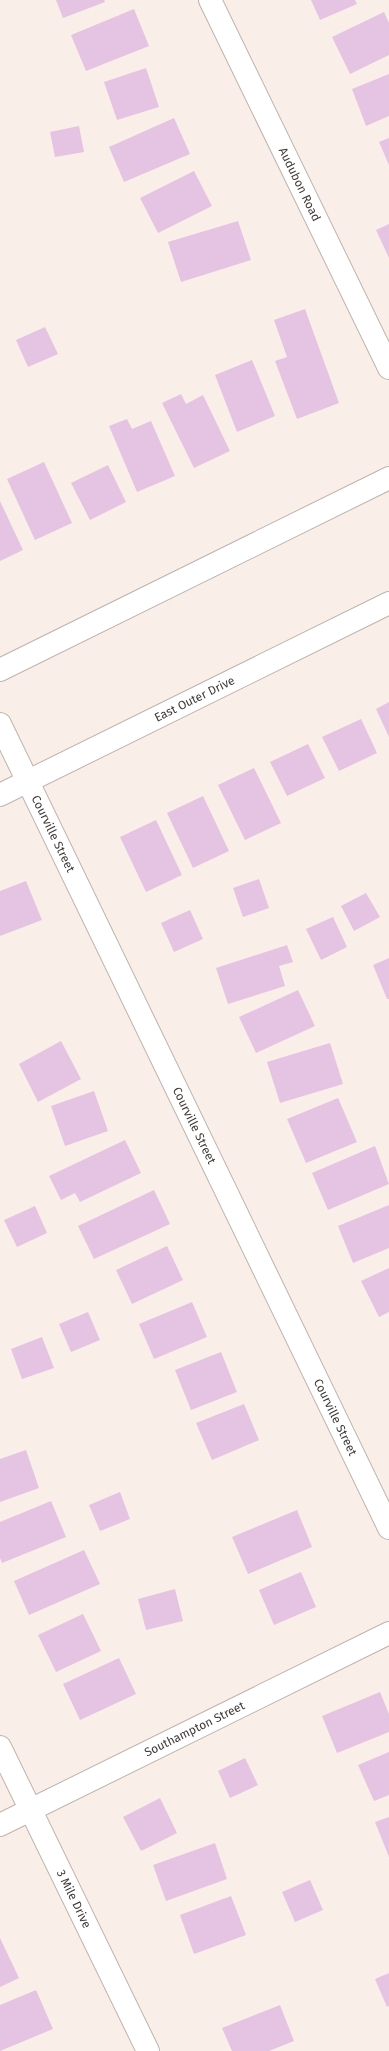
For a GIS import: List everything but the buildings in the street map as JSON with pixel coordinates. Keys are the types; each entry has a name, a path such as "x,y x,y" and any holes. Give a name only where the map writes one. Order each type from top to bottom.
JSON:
{"street":[{"name":"Audubon Road","path":"210,0 389,368"},
{"path":"0,670 389,478"},
{"name":"East Outer Drive","path":"0,795 389,603"},
{"name":"Courville Street","path":"0,724 389,1528"},
{"name":"Southampton Street","path":"0,1825 389,1633"},
{"name":"3 Mile Drive","path":"0,1747 148,2051"}]}
